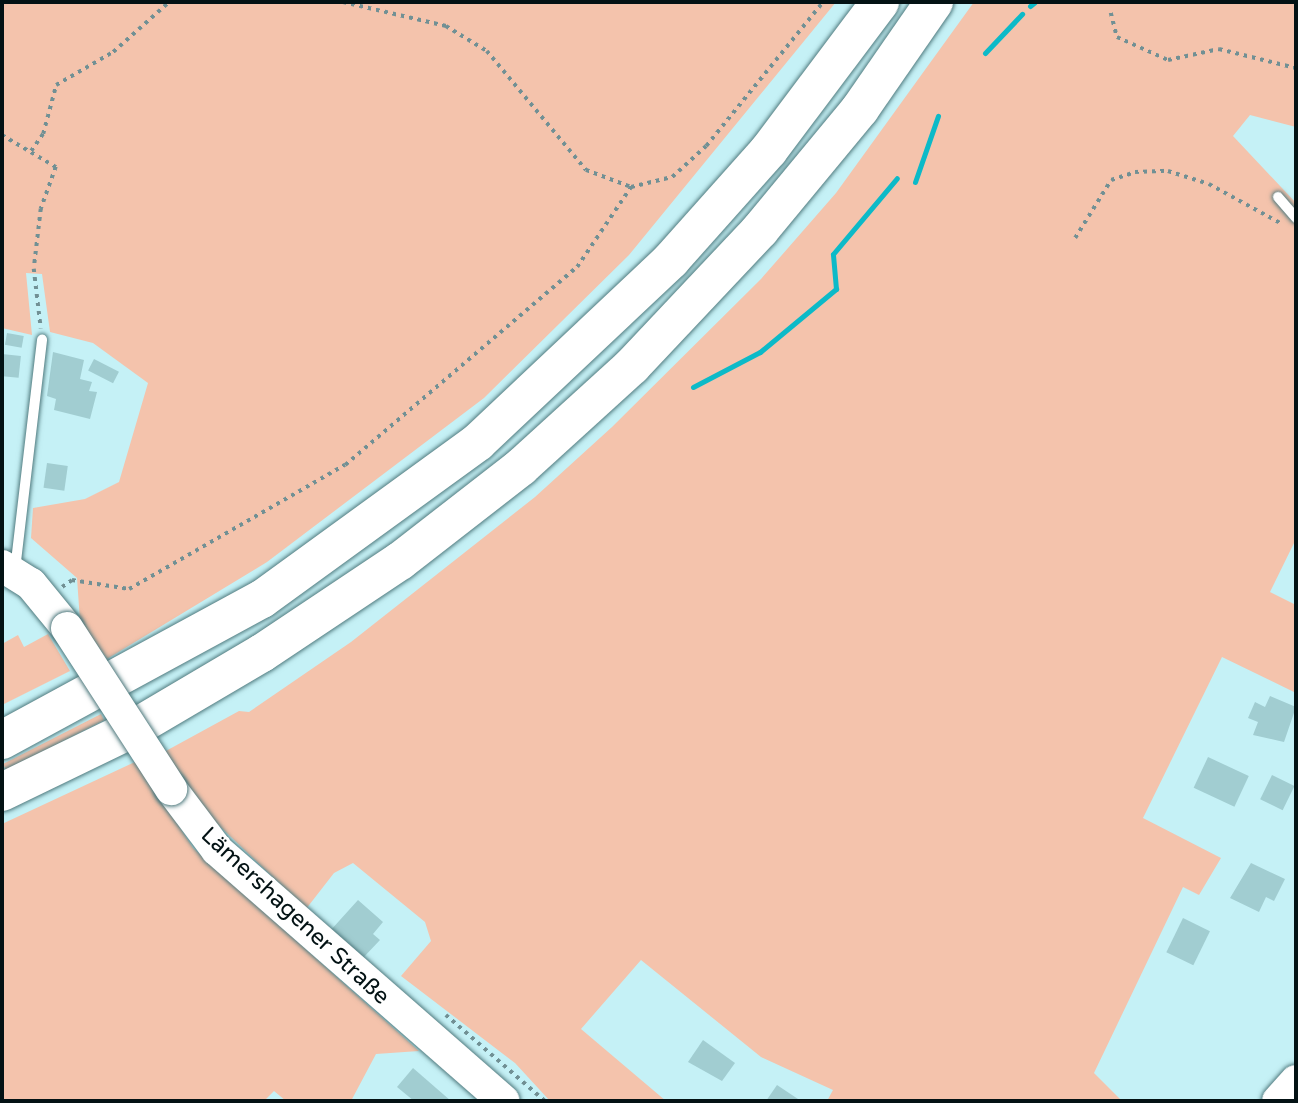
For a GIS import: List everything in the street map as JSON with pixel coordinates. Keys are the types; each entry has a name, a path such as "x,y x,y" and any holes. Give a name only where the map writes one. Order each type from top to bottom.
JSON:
{"highway":[{"path":"2,740 262,600 478,442 671,260 769,150 880,2"},
{"path":"2,792 138,726 262,653 400,561 522,467 632,366 760,230 860,108 934,2"}],"main road":[{"name":"Lämershagener Straße","path":"8,573 45,597 171,789 217,850 504,1101"},
{"path":"1278,1101 1296,1081"}],"lane":[{"path":"1278,197 1296,218"},
{"name":"Lämershagener Straße","path":"8,573 23,540 42,341"}],"path":[{"path":"31,151 43,134 56,85 113,52 169,2"},
{"path":"343,2 446,26 487,51 586,170 631,187 672,177 706,146 824,2"},
{"path":"1111,13 1117,37 1168,60 1219,49 1296,68"},
{"path":"2,135 55,167 56,177 41,209 34,270 42,341"},
{"path":"1075,238 1111,180 1135,172 1168,171 1209,184 1287,228"},
{"path":"45,597 72,580 129,589 345,466 577,267 631,187"}],"shaded area":[{"path":"2,2 836,2 629,255 484,398 267,562 107,659 80,621 77,578 31,538 33,508 85,499 119,482 148,383 93,343 50,332 42,274 26,273 32,335 2,328"},
{"path":"974,2 1296,2 1296,127 1250,115 1233,136 1296,203 1296,539 1270,592 1296,605 1296,693 1222,657 1143,818 1221,858 1199,895 1183,887 1094,1073 1122,1101 827,1101 833,1090 761,1057 641,960 581,1029 666,1101 550,1101 515,1063 401,976 431,941 425,922 353,863 334,873 306,909 206,813 164,752 239,711 249,712 351,642 535,497 612,427 761,279 836,193"},
{"path":"48,634 70,671 2,705 2,644 18,635 24,647"},
{"path":"101,714 104,720 6,770 3,764"},
{"path":"137,761 193,848 419,1051 376,1054 351,1101 286,1101 274,1091 264,1101 2,1101 2,824"}],"building":[{"path":"7,333 24,336 22,348 5,345"},
{"path":"53,352 84,360 80,379 92,382 89,391 97,392 90,419 54,410 56,399 47,396"},
{"path":"2,354 21,356 19,378 2,376"},
{"path":"94,359 119,372 113,383 88,371"},
{"path":"47,463 68,466 64,491 44,488"},
{"path":"1270,696 1296,707 1284,742 1253,735 1258,722 1248,718 1255,702 1265,707"},
{"path":"1208,757 1249,776 1234,807 1194,788"},
{"path":"1272,775 1294,786 1283,810 1260,799"},
{"path":"1251,863 1285,879 1274,901 1266,897 1259,912 1230,898"},
{"path":"358,900 383,922 373,934 380,940 362,959 330,931"},
{"path":"1183,918 1210,931 1193,965 1166,952"},
{"path":"703,1040 735,1063 722,1081 688,1062"},
{"path":"413,1068 451,1101 414,1101 397,1087"},
{"path":"777,1085 801,1101 766,1101"}],"waterway":[{"path":"1030,6 1035,2"},
{"path":"985,53 1022,14"},
{"path":"915,182 938,116"},
{"path":"693,387 760,352 836,289 833,254 897,178"}]}
